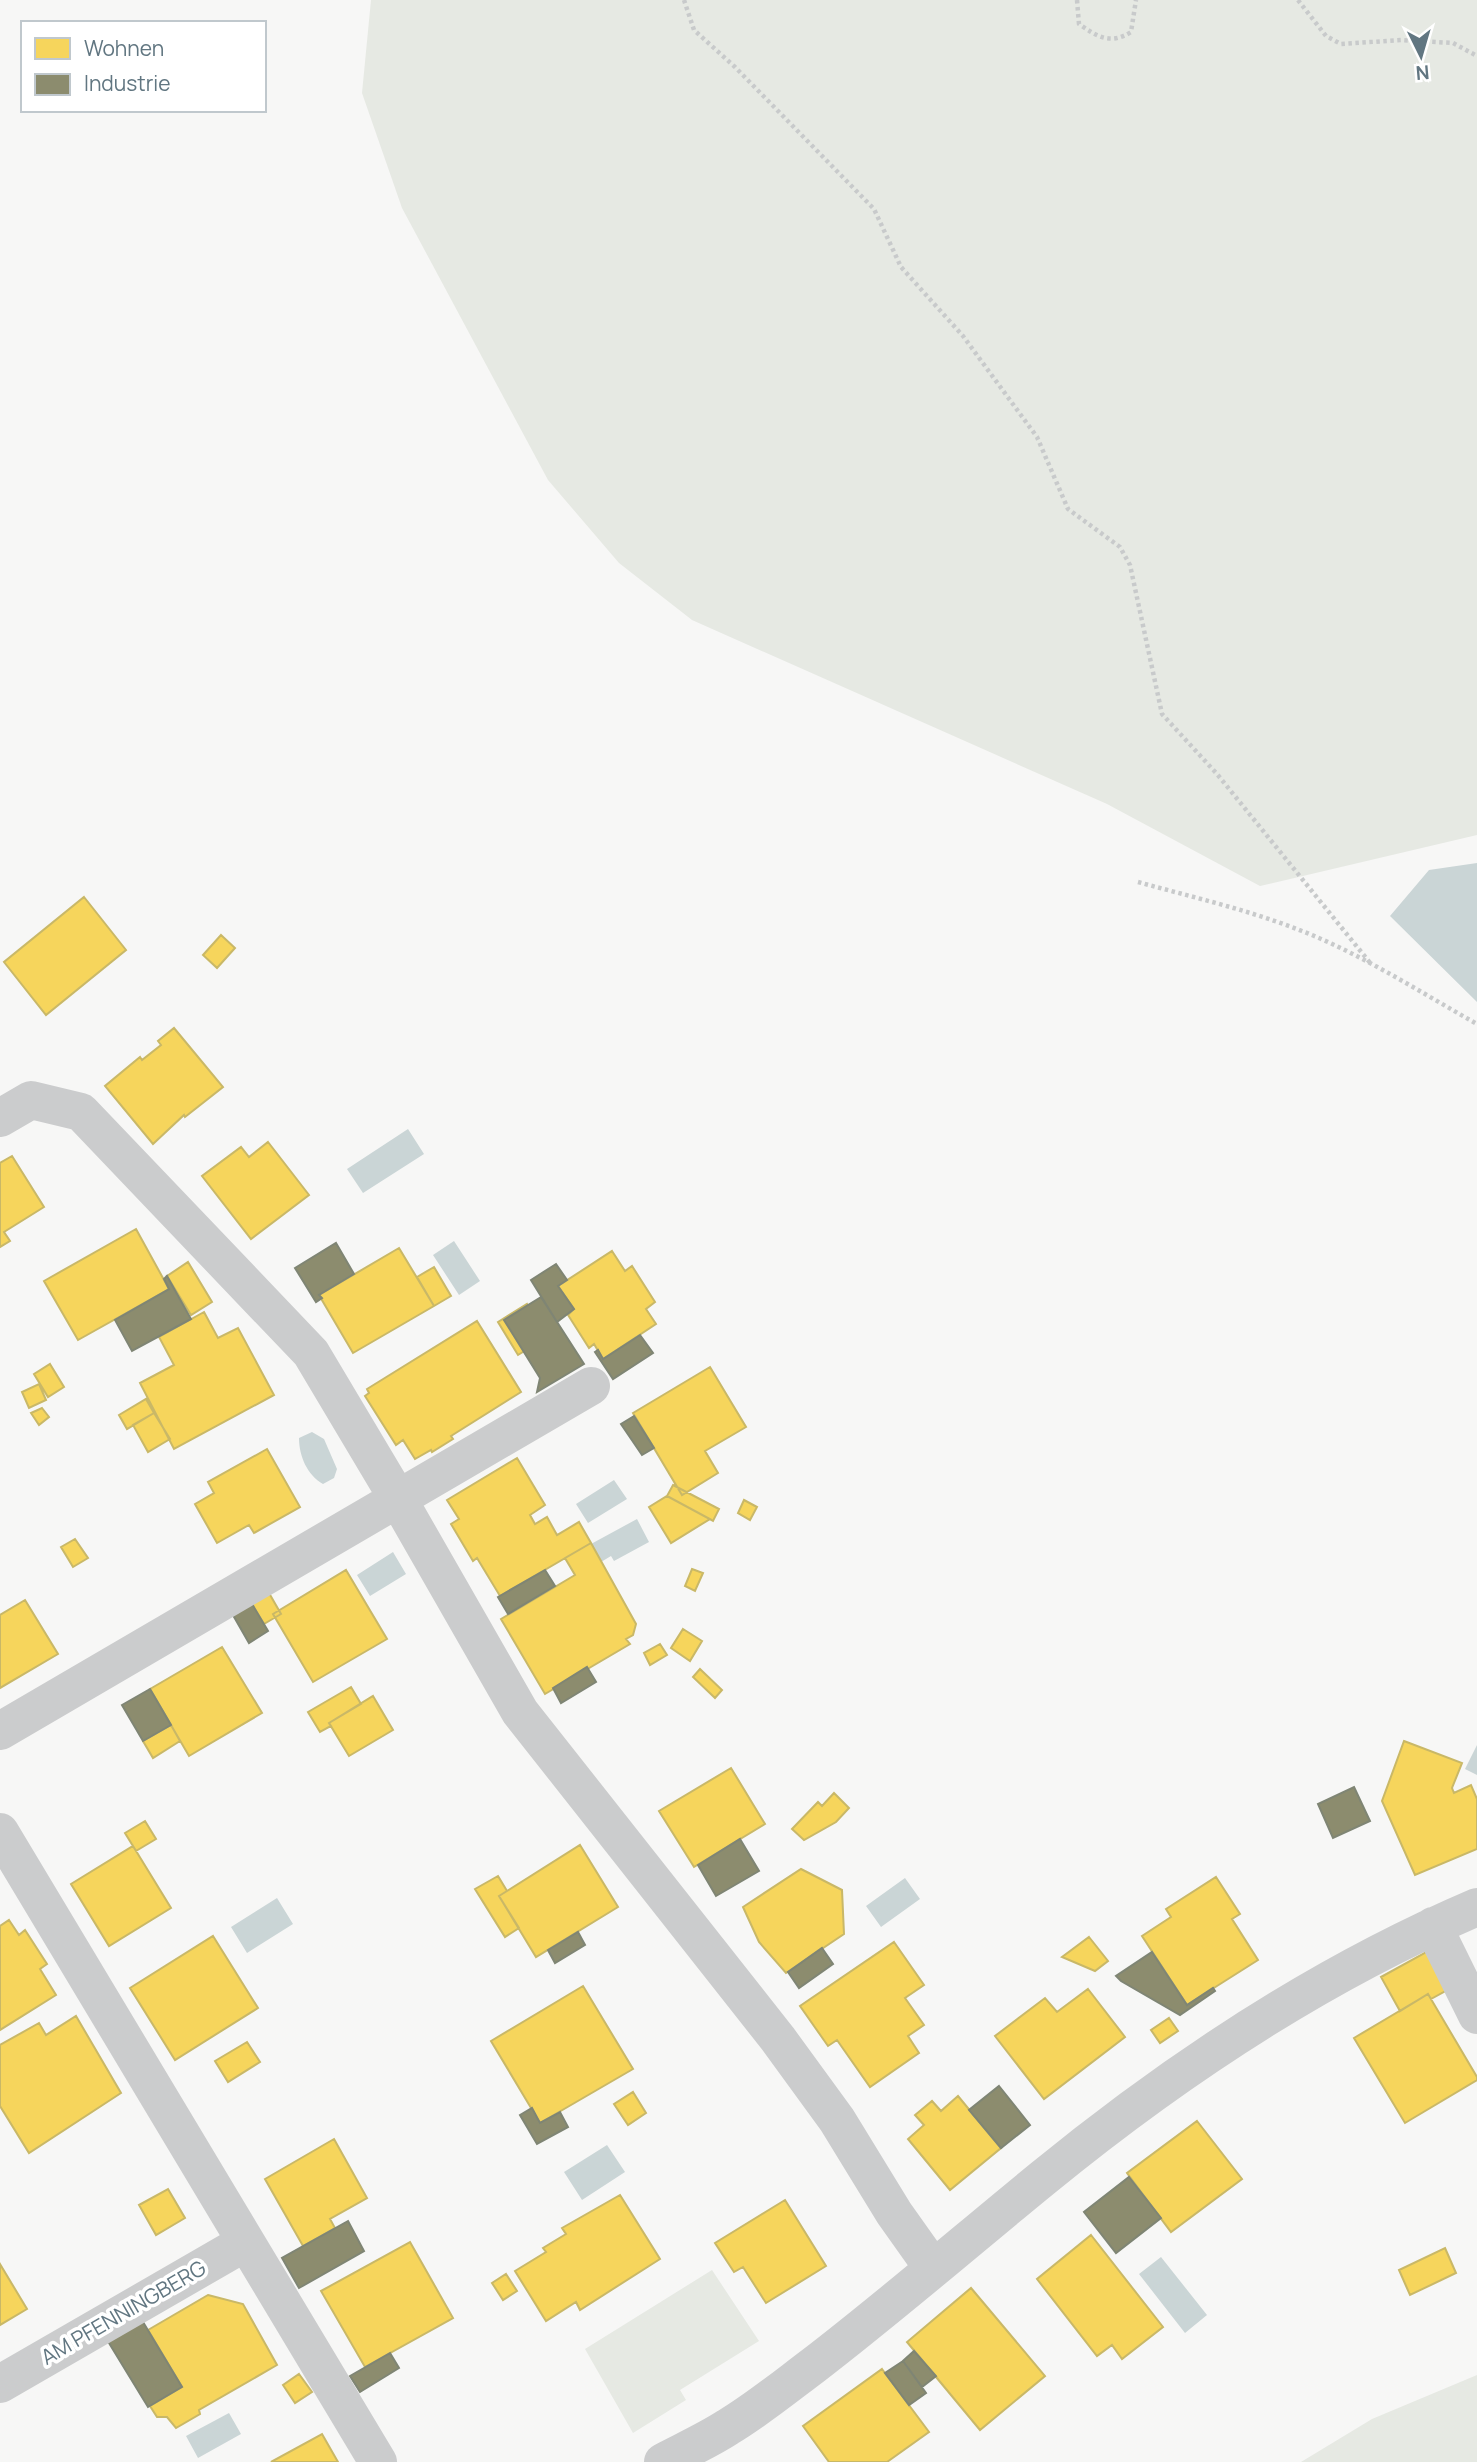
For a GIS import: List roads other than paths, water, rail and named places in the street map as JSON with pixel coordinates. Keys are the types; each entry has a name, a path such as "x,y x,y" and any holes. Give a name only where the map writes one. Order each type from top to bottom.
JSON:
{"street":[{"path":"0,1118 31,1100 81,1112 311,1353 520,1712 778,2039 837,2120 894,2213 933,2268"},
{"path":"0,1731 591,1386"},
{"path":"0,1832 379,2462"},
{"path":"663,2462 727,2428 766,2401 885,2311 933,2268 1131,2109 1220,2046 1321,1984 1433,1926 1477,1907"},
{"path":"1433,1926 1477,2015"},
{"name":"AM PFENNINGBERG","path":"0,2384 246,2242"}]}
